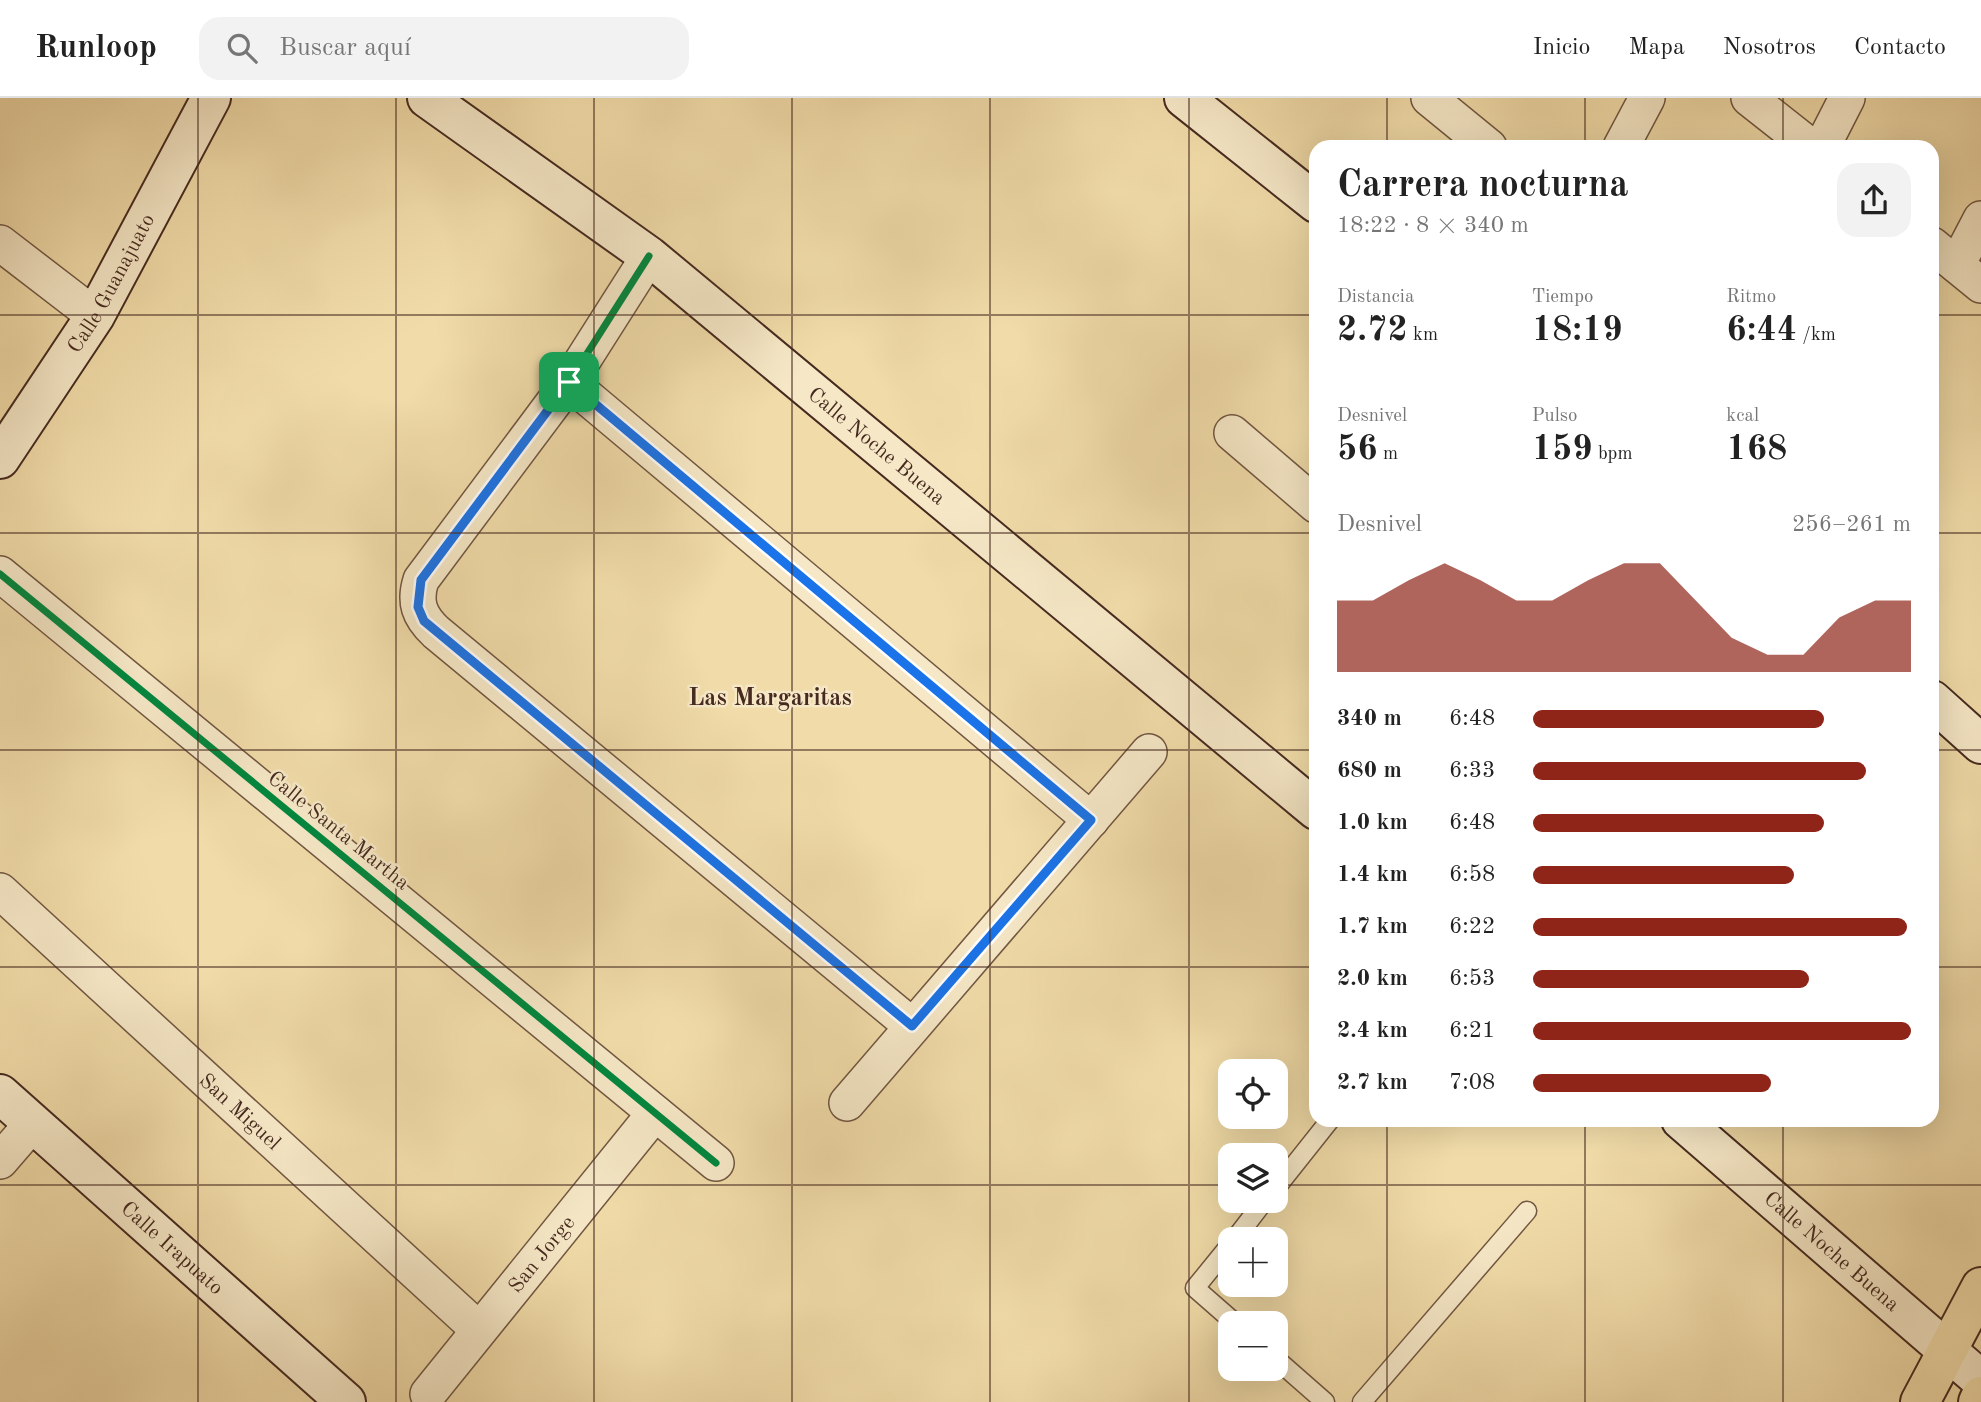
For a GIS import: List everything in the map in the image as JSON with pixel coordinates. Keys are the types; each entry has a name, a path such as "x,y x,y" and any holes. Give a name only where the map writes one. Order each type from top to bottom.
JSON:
{"main road":[{"name":"Calle Guanajuato","path":"0,459 95,316 211,98"},
{"name":"Calle Noche Buena","path":"427,98 649,256 1309,804"},
{"path":"1184,98 1309,197"},
{"path":"1939,706 1981,744"},
{"name":"Calle Irapuato","path":"0,1094 327,1396"},
{"name":"Calle Noche Buena","path":"1689,1127 1981,1380"},
{"path":"1920,1402 1981,1287"},
{"path":"1978,1402 1981,1396"}],"street":[{"path":"1429,98 1480,140"},
{"path":"1625,140 1647,98"},
{"path":"1749,98 1802,140"},
{"path":"1826,140 1847,98"},
{"path":"1957,265 1981,219"},
{"path":"0,243 95,316"},
{"path":"649,256 569,382 421,580 418,607 424,621 912,1026"},
{"path":"569,382 1091,820"},
{"path":"1232,433 1309,499"},
{"name":"Calle Santa Martha","path":"0,574 716,1163"},
{"path":"847,1103 1149,752"},
{"name":"San Miguel","path":"0,891 479,1330"},
{"name":"San Jorge","path":"428,1394 655,1113"},
{"path":"0,1161 32,1124"}],"lane":[{"path":"1288,1173 1324,1127"},
{"path":"1363,1402 1527,1210"},
{"path":"1244,1227 1255,1213"},
{"path":"1218,1260 1195,1288 1221,1311"},
{"path":"1288,1370 1325,1402"}],"cycle path":[{"path":"649,256 569,382 421,580 419,608 436,632 912,1026"},
{"path":"569,382 1091,820"},
{"path":"0,574 716,1163"}],"district":[{"name":"Las Margaritas","path":"770,697"}],"route":[{"path":"569,382 1091,820 912,1026 424,621 418,607 417,593 421,580 569,382"}]}
